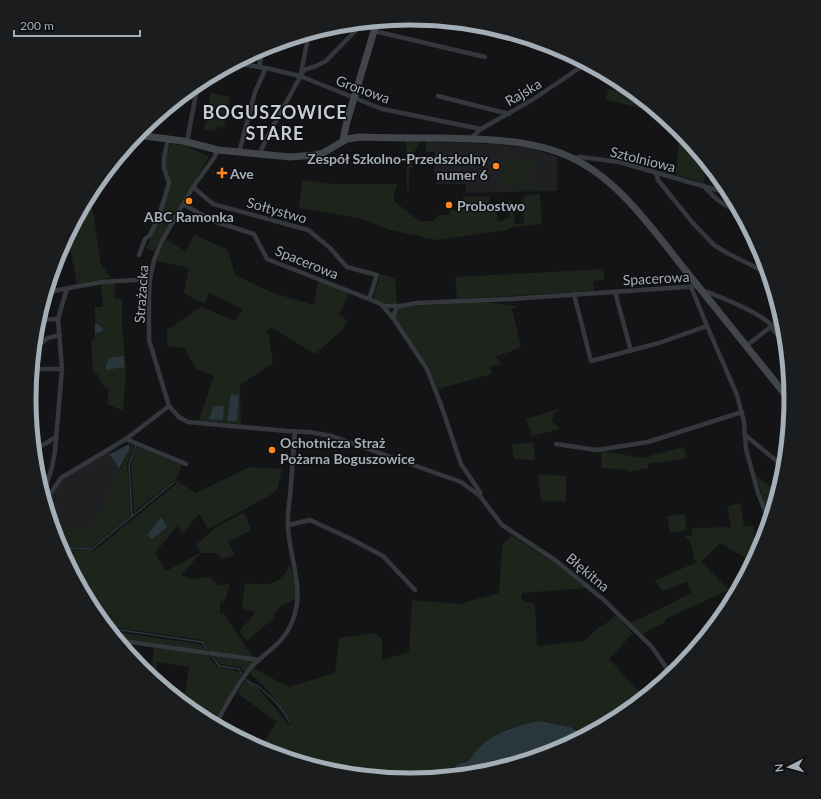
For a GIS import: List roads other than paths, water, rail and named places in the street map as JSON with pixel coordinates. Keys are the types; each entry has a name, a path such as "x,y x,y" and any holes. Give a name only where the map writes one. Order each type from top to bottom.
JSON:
{"street":[{"path":"343,141 375,27"},
{"path":"259,155 267,137 304,70 326,61 357,29"},
{"path":"374,31 485,58"},
{"path":"300,76 308,40"},
{"path":"259,67 262,56"},
{"name":"Gronowa","path":"246,64 300,76 382,109 481,129"},
{"name":"Rajska","path":"470,139 481,129 532,100 581,67"},
{"path":"238,153 255,92 266,68"},
{"path":"187,142 196,92"},
{"path":"438,96 509,114"},
{"path":"146,135 187,142 218,150 238,153 290,157 323,153 343,141 360,137 470,139 522,142 553,150 572,158 606,180 624,196 785,394"},
{"path":"139,256 145,239 150,235 159,216 169,183 164,168 164,158 168,139"},
{"name":"Strażacka","path":"169,406 149,340 150,279 154,260 162,241 193,187 218,150"},
{"name":"Sztolniowa","path":"572,158 581,157 614,161 722,191"},
{"path":"656,173 658,180 711,243 727,253 762,270"},
{"path":"704,186 714,198 733,209"},
{"name":"Sołtystwo","path":"193,187 212,204 308,230 329,247 348,267 377,275 368,299"},
{"name":"Spacerowa","path":"183,204 213,221 254,234 267,259 382,306 574,294 698,289"},
{"path":"53,291 102,282 150,279"},
{"path":"46,486 54,457 62,369 58,320 67,288"},
{"path":"698,289 695,295 737,395 744,422 746,448 758,493 767,515"},
{"path":"698,289 708,292 767,320 780,337"},
{"name":"Spacerowa","path":"615,292 631,351"},
{"path":"574,294 591,361 659,344 707,326"},
{"name":"Błękitna","path":"382,306 393,318 427,369 461,464 480,492 480,496"},
{"path":"393,318 396,310 400,306"},
{"path":"45,320 58,320"},
{"path":"746,346 777,322"},
{"path":"40,345 48,338 60,335"},
{"path":"37,370 62,369"},
{"path":"49,495 58,482 69,473 126,439 169,406 179,417 188,422 295,432 288,525 290,550 298,588 297,608 287,633 279,644 249,670 217,721"},
{"path":"556,444 597,450 648,442 742,412"},
{"name":"Błękitna","path":"295,432 309,432 332,436 461,482 480,496 502,525 555,560 604,600 652,647 668,670"},
{"path":"744,434 780,463"},
{"path":"39,447 56,437"},
{"path":"126,439 186,464"},
{"path":"49,478 58,482"},
{"path":"288,525 310,520 383,556 415,590"},
{"path":"126,642 259,660"}],"waterway":[{"path":"132,517 129,465 136,445"},
{"path":"67,548 92,549 173,483"},
{"path":"115,629 202,642 207,649"},
{"path":"212,656 219,666 239,669 241,674"},
{"path":"246,680 259,687 272,699 284,712 290,723"}],"place":[{"name":"Zespół Szkolno-Przedszkolny numer 6","path":"496,166"},
{"name":"Ave","path":"222,173"},
{"name":"ABC Ramonka","path":"189,201"},
{"name":"Probostwo","path":"449,205"},
{"name":"Ochotnicza Straż Pożarna Boguszowice","path":"272,450"}],"district":[{"name":"BOGUSZOWICE STARE","path":"275,122"}]}
